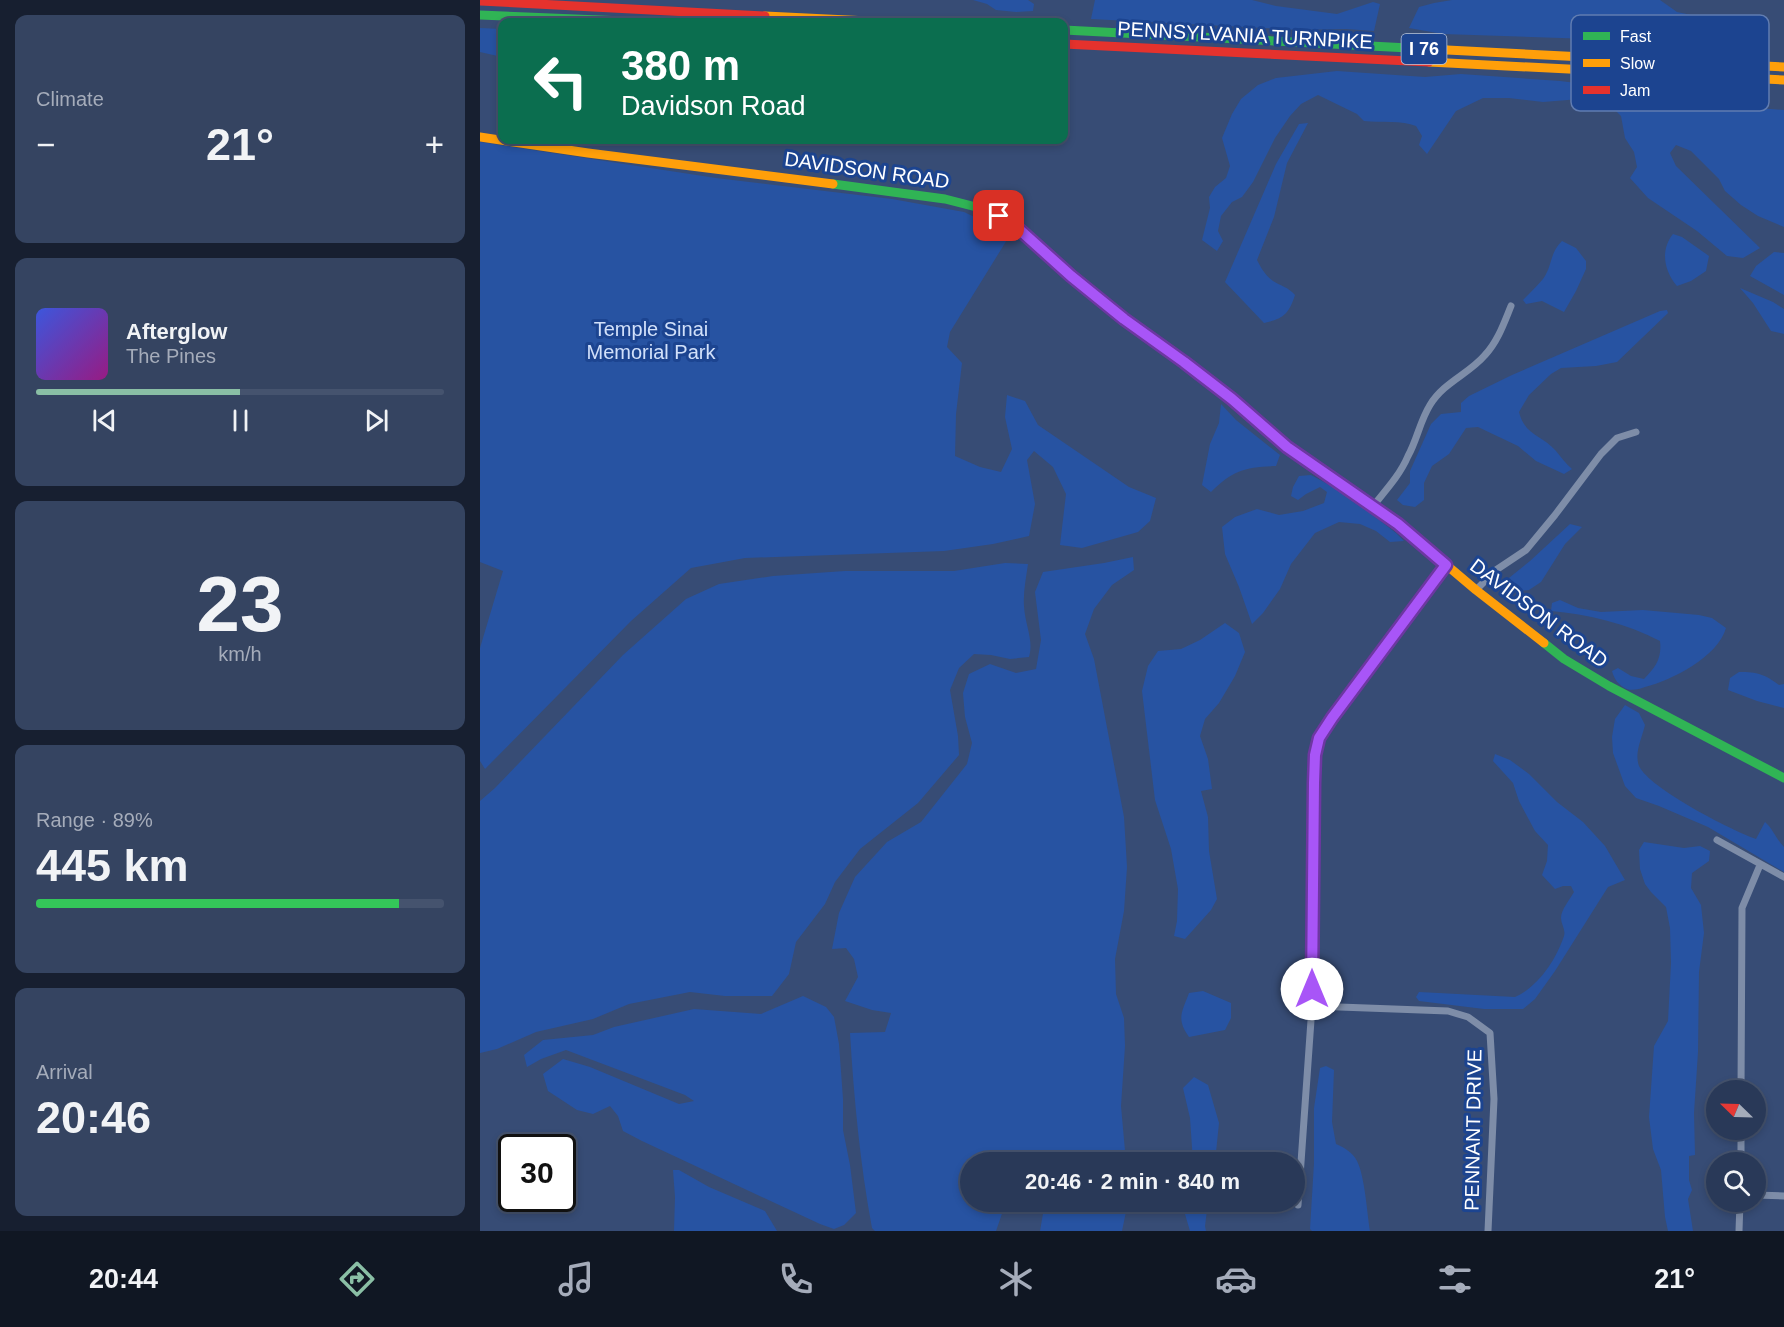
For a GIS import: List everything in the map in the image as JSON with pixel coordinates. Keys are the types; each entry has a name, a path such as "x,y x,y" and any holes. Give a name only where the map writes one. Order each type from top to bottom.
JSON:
{"main road":[{"path":"480,1 812,18"},
{"path":"480,15 552,18"},
{"name":"PENNSYLVANIA TURNPIKE","path":"1068,30 1571,56"},
{"name":"PENNSYLVANIA TURNPIKE","path":"1068,44 1571,69"},
{"name":"PENNSYLVANIA TURNPIKE","path":"1769,66 1784,67"},
{"name":"PENNSYLVANIA TURNPIKE","path":"1769,79 1784,80"},
{"name":"DAVIDSON ROAD","path":"480,137 498,140"},
{"name":"DAVIDSON ROAD","path":"527,144 952,200 984,210 1011,222 1071,276 1124,319 1232,399 1287,447 1408,531 1476,590 1564,659 1608,686 1784,778"}],"street":[{"path":"1373,506 1393,482 1407,459 1431,404 1445,387 1485,356 1498,335 1511,306"},
{"path":"1476,590 1496,570 1526,550 1601,454 1617,438 1636,432"},
{"path":"1302,1152 1312,1006 1314,783 1315,755 1319,738 1446,565"},
{"path":"1717,840 1784,877"},
{"path":"1741,1080 1742,908 1760,865"},
{"name":"PENNANT DRIVE","path":"1312,1006 1448,1011 1468,1017 1490,1033 1494,1099 1488,1231"},
{"path":"1766,1196 1784,1196"},
{"path":"1739,1231 1740,1212"}],"green space":[{"path":"973,0 1028,0 1034,4 1033,11 1016,12 996,10 987,4"},
{"path":"1095,0 1252,0 1276,6 1337,14 1373,2 1380,4 1374,31 1298,30 1091,19"},
{"path":"1452,0 1660,0 1677,12 1692,15 1571,15 1571,38 1443,34 1409,28 1419,7"},
{"path":"480,28 498,29 498,56 480,52"},
{"path":"1337,71 1425,77 1461,74 1560,81 1571,82 1571,100 1543,102 1483,98 1456,111 1427,154 1419,145 1422,136 1416,126 1398,122 1364,121 1357,114 1318,95 1301,104 1290,116 1275,138 1253,182 1242,197 1232,202 1221,216 1218,231 1223,241 1217,251 1202,240 1210,208 1209,197 1215,187 1226,178 1230,166 1222,138 1241,99 1258,85 1276,78"},
{"path":"1784,110 1784,227 1758,216 1741,205 1725,191 1719,179 1691,151 1676,145 1670,153 1676,166 1760,248 1743,258 1727,256 1697,231 1648,198 1630,178 1637,167 1634,152 1625,138 1621,116 1616,111"},
{"path":"1308,123 1287,163 1274,217 1257,260 1270,279 1295,295 1284,315 1264,323 1225,282 1276,164 1299,124"},
{"name":"Temple Sinai Memorial Park","path":"480,142 716,178 892,199 964,212 1000,229 999,231 1010,235 950,332 947,347 962,363 956,414 955,456 980,467 1001,472 1012,449 1005,417 1007,395 1025,401 1038,425 1129,487 1156,498 1150,521 1138,532 1082,548 1060,545 1066,494 1053,467 1034,451 1027,460 1035,504 1029,536 944,551 745,558 691,568 631,621 485,769 480,761 480,648 503,571 480,562"},
{"path":"1673,234 1682,237 1709,256 1706,271 1691,281 1677,286 1669,274 1665,260 1666,247"},
{"path":"1562,241 1576,248 1586,261 1586,269 1564,312 1542,301 1526,304 1523,300 1543,279 1555,250"},
{"path":"1774,252 1784,253 1784,295 1750,276 1756,266"},
{"path":"1740,288 1784,309 1784,334 1771,331"},
{"path":"1667,310 1668,313 1617,362 1561,368 1551,374 1529,395 1519,412 1525,426 1551,446 1572,469 1564,474 1536,461 1518,446 1478,427 1466,428 1449,454 1432,466 1424,483 1424,500 1415,507 1403,505 1397,500 1410,483 1410,471 1431,424 1441,414 1461,412 1461,403 1469,396 1512,375"},
{"path":"1221,404 1236,420 1280,455 1276,466 1240,471 1211,492 1202,485 1210,444 1219,423"},
{"path":"1311,475 1346,494 1404,541 1390,542 1376,531 1360,524 1339,522 1315,533 1291,564 1280,589 1252,624 1225,554 1222,527 1235,517 1257,509 1279,515 1303,511 1324,503 1327,492 1320,487 1298,500 1291,496 1299,476"},
{"path":"1570,524 1582,527 1565,544 1541,582 1529,590 1504,592 1499,586"},
{"path":"1133,557 1134,570 1112,585 1094,609 1085,634 1094,659 1124,817 1127,867 1124,911 1115,959 1116,994 1124,1018 1125,1046 1121,1106 1125,1152 960,1152 960,1212 1003,1212 996,1231 875,1231 872,1228 861,1155 850,1033 885,1032 891,1013 872,1010 845,1001 858,977 854,959 846,948 832,949 839,913 855,877 887,842 921,822 967,764 972,743 965,717 963,693 969,674 990,664 1016,673 1036,669 1041,640 1035,592 1043,572"},
{"path":"1005,563 1028,564 1024,601 1030,638 1029,657 1010,659 974,654 959,668 950,690 959,755 918,803 860,849 835,882 825,904 796,942 789,974 772,996 725,996 690,992 629,1004 593,1019 536,1032 497,1049 480,1053 480,801 623,655 686,599 719,584 773,576 845,571 954,571"},
{"path":"1560,600 1578,608 1601,612 1643,610 1699,615 1712,618 1726,628 1714,648 1693,666 1656,684 1629,690 1619,684 1612,671 1618,668 1631,676 1644,679 1657,662 1660,641 1607,621 1551,611 1552,603"},
{"path":"1225,623 1239,633 1245,652 1235,676 1219,703 1205,719 1200,736 1208,759 1212,789 1201,791 1208,817 1209,851 1217,899 1211,910 1185,939 1174,936 1178,889 1171,849 1155,800 1142,691 1148,666 1158,651 1181,649 1200,640"},
{"path":"1739,672 1760,674 1779,685 1784,684 1784,708 1728,690 1730,678"},
{"path":"1625,705 1639,713 1645,725 1637,756 1639,766 1646,775 1658,786 1692,808 1756,839 1765,822 1784,847 1784,872 1708,827 1636,798 1625,786 1613,753 1612,737 1615,719"},
{"path":"1495,754 1510,760 1529,774 1557,802 1583,822 1605,846 1625,880 1608,887 1555,971 1535,999 1523,1009 1484,1009 1419,1001 1416,997 1419,992 1515,997 1539,980 1556,954 1564,936 1561,915 1574,892 1571,886 1555,889 1542,875 1547,861 1548,845 1535,831 1519,801 1513,783 1493,761"},
{"path":"1644,842 1684,848 1700,846 1710,851 1709,861 1692,873 1691,888 1701,905 1704,933 1699,972 1698,1052 1694,1113 1695,1155 1689,1156 1689,1180 1692,1190 1688,1199 1693,1231 1668,1231 1661,1170 1653,1149 1649,1117 1654,1046 1668,1021 1670,928 1666,907 1645,884 1640,869 1639,850"},
{"path":"1203,991 1231,1003 1231,1018 1225,1030 1189,1037 1181,1020 1182,1011 1189,993"},
{"path":"803,996 826,1007 834,1017 839,1044 843,1130 856,1213 844,1225 834,1229 623,1131 618,1116 610,1106 593,1114 577,1110 548,1091 543,1074 563,1059 590,1067 679,1104 694,1101 685,1095 566,1050 527,1067 524,1055 543,1040 593,1035 614,1027 694,1009 761,1014"},
{"path":"1326,1066 1334,1070 1332,1122 1336,1144 1351,1153 1360,1168 1370,1231 1312,1231 1310,1229 1314,1163 1314,1108 1320,1068"},
{"path":"1194,1077 1208,1085 1219,1123 1216,1152 1192,1152 1190,1118 1183,1088"},
{"path":"673,1170 679,1170 709,1187 765,1211 777,1231 674,1231"},
{"path":"1043,1212 1126,1212 1122,1231 1040,1231"},
{"path":"1184,1212 1207,1212 1206,1231 1190,1231"}],"traffic: fast":[{"path":"480,15 552,18"},
{"path":"1068,30 1447,50"},
{"path":"833,184 945,199 984,209 1011,222 1071,276 1124,319 1232,399 1292,450"},
{"path":"1544,643 1564,659 1609,686 1784,778"}],"traffic: slow":[{"path":"765,16 806,18"},
{"path":"1447,50 1571,56"},
{"path":"1429,62 1571,69"},
{"path":"1769,66 1784,67"},
{"path":"1769,79 1784,80"},
{"path":"480,137 498,140"},
{"path":"527,144 833,184"},
{"path":"1292,450 1398,524 1476,590 1544,643"}],"traffic: jam":[{"path":"480,1 765,16"},
{"path":"1068,44 1429,62"}],"route":[{"path":"999,216 1011,222 1071,276 1124,319 1232,399 1287,447 1398,524 1446,565 1319,738 1315,755 1314,783 1312,989"}]}
